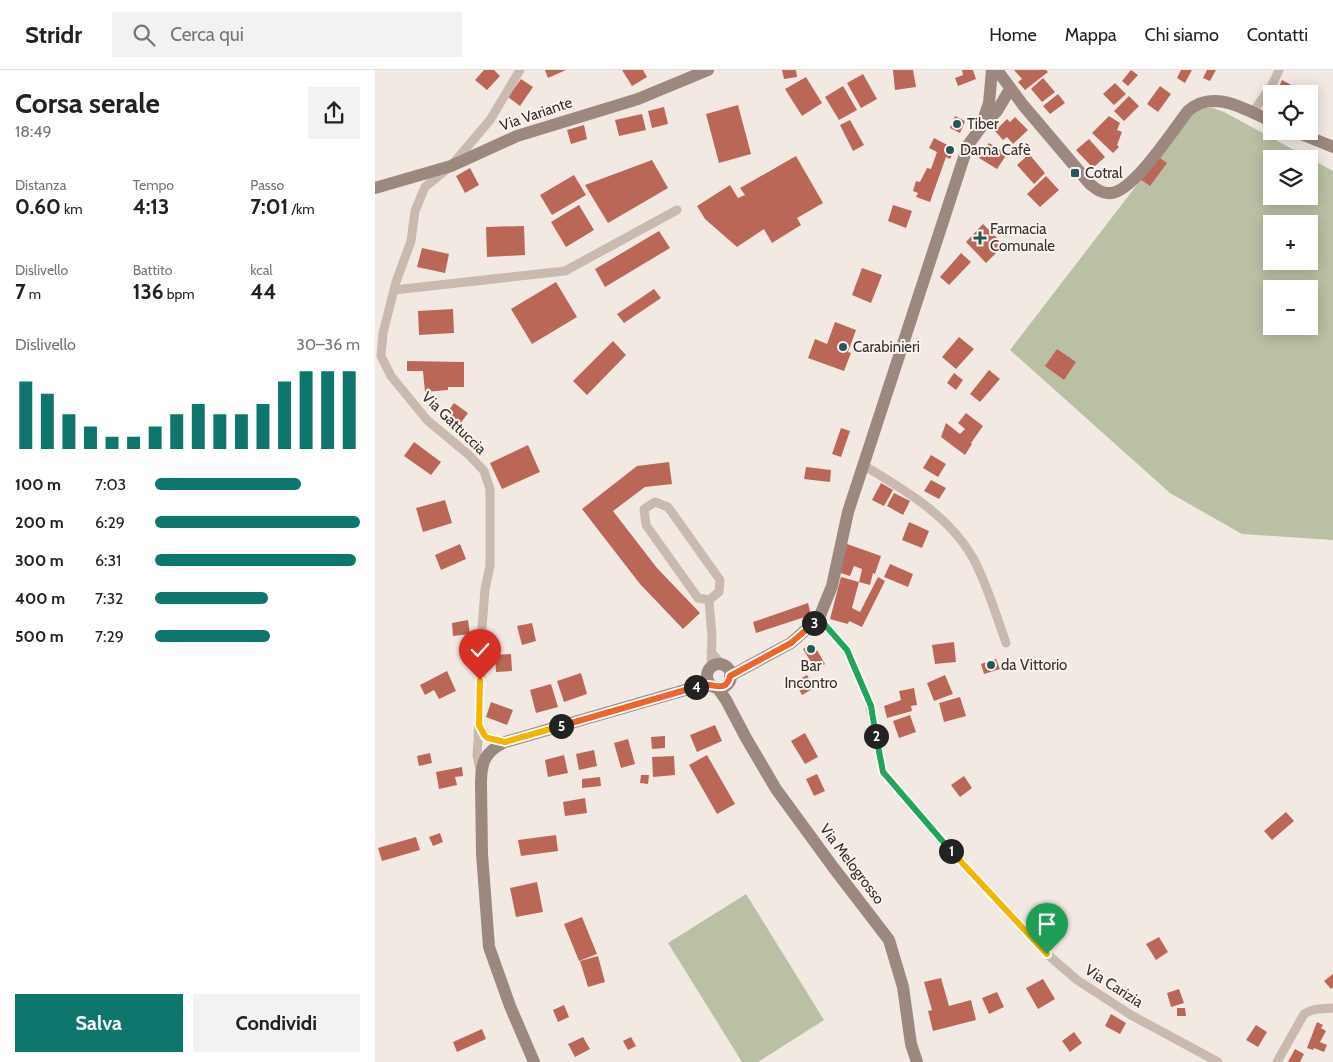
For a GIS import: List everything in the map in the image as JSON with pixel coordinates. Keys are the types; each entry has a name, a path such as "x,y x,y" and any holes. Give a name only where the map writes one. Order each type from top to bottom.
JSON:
{"main road":[{"name":"Via Variante","path":"375,188 451,166 517,136 638,99 708,70"},
{"path":"992,70 993,107"},
{"path":"997,70 1023,105 1090,184 1106,193 1117,192 1134,179 1188,111 1197,104 1216,100 1234,105 1263,118"},
{"path":"534,1062 510,1006 489,947 482,854 481,773 485,759 490,752 505,742 692,688 746,667 791,643 819,618 832,586 848,512 968,145 993,107 1011,89"},
{"path":"993,107 1023,105"},
{"path":"1316,140 1333,147"},
{"name":"Via Melogrosso","path":"719,676 727,700 746,738 776,789 889,940 903,987 911,1044 917,1062"}],"street":[{"name":"Via Gattuccia","path":"481,773 477,755 482,628 485,589 490,566 490,489 483,471 469,455 427,420 378,358 394,290 411,241 415,211 425,187 451,166 490,120 520,70"},
{"path":"1252,113 1272,85 1279,70"},
{"path":"394,290 565,271 677,210"},
{"path":"863,465 894,483 933,510 953,532 973,557 1006,643"},
{"path":"655,502 668,507 720,580 719,592 709,600 699,598 646,525 644,509 655,502"},
{"path":"709,600 711,652 719,676"},
{"name":"Via Carizia","path":"819,618 847,650 869,702 883,772 947,846 1047,954 1077,980 1131,1015 1218,1062"},
{"path":"479,725 488,738 505,742"},
{"path":"478,740 480,745 490,752"},
{"path":"1277,1062 1304,1014 1309,1010 1317,1008 1333,1008"}],"green space":[{"path":"1213,108 1263,133 1263,140 1276,140 1294,150 1263,150 1263,205 1318,205 1318,163 1333,171 1333,540 1242,534 1170,493 1010,350 1186,121 1198,110"},
{"path":"746,894 824,1020 758,1062 742,1062 668,943"}],"building":[{"path":"484,70 494,70 500,76 487,90 475,80"},
{"path":"545,70 566,70 548,78"},
{"path":"622,70 643,70 647,77 632,86"},
{"path":"782,70 796,70 797,77 784,79"},
{"path":"893,70 913,70 916,87 895,90"},
{"path":"962,70 973,70 976,79 958,86 955,78 963,75"},
{"path":"1014,70 1046,70 1048,72 1025,90 1018,82 1022,79"},
{"path":"1131,70 1138,75 1128,86 1122,81"},
{"path":"1181,70 1192,70 1185,83 1177,78"},
{"path":"1207,70 1216,70 1210,81 1203,78"},
{"path":"863,74 877,99 861,108 847,83"},
{"path":"806,77 822,103 802,116 785,89"},
{"path":"1043,78 1055,92 1042,102 1031,89"},
{"path":"521,79 533,87 520,106 508,97"},
{"path":"1282,80 1291,85 1280,85"},
{"path":"1115,83 1126,94 1114,105 1103,94"},
{"path":"843,86 857,110 839,120 825,97"},
{"path":"1160,86 1171,94 1158,112 1147,104"},
{"path":"1058,94 1065,103 1050,114 1043,106"},
{"path":"1129,96 1139,106 1124,121 1114,111"},
{"path":"738,105 751,154 719,163 706,114"},
{"path":"664,107 668,124 652,128 648,111"},
{"path":"642,114 646,130 619,136 615,120"},
{"path":"955,116 965,121 960,133 950,128"},
{"path":"1109,116 1120,123 1117,130 1122,132 1117,145 1119,147 1113,153 1092,133"},
{"path":"1015,117 1028,130 1013,144 1007,137 1003,140 995,131 1007,119 1010,122"},
{"path":"850,120 864,145 853,151 840,125"},
{"path":"584,125 587,139 571,144 567,130"},
{"path":"934,138 955,149 950,159 946,157 930,202 916,197 918,193 913,191 916,181 920,182 927,168 931,169 937,152 929,148"},
{"path":"1089,139 1105,157 1093,168 1076,150"},
{"path":"989,143 1007,154 997,169 979,158"},
{"path":"1029,154 1045,173 1034,184 1017,165"},
{"path":"796,156 823,203 797,218 801,225 772,243 764,229 737,247 705,219 697,206 730,185 738,198 745,195 740,188"},
{"path":"1157,156 1167,163 1150,186 1140,179"},
{"path":"652,160 668,188 608,223 585,185"},
{"path":"470,168 479,185 465,193 456,176"},
{"path":"574,175 586,195 552,215 540,195"},
{"path":"1046,176 1059,190 1040,207 1027,194"},
{"path":"579,205 594,230 566,247 551,222"},
{"path":"893,205 912,211 906,228 888,221"},
{"path":"983,224 1004,245 986,263 966,242"},
{"path":"524,226 525,255 487,257 486,227"},
{"path":"659,231 670,248 605,287 595,269"},
{"path":"422,248 449,254 445,273 417,267"},
{"path":"961,253 971,262 949,285 940,277"},
{"path":"862,268 882,275 871,303 852,295"},
{"path":"556,282 577,317 532,344 511,309"},
{"path":"654,289 661,298 624,323 617,314"},
{"path":"453,309 454,333 419,335 418,311"},
{"path":"835,322 856,330 848,352 851,353 844,371 808,358 815,339 827,344"},
{"path":"959,337 974,349 956,369 942,357"},
{"path":"613,341 626,355 587,395 573,381"},
{"path":"1057,349 1076,362 1064,380 1045,366"},
{"path":"407,361 464,362 464,387 448,387 448,390 425,392 423,371 407,371"},
{"path":"989,370 1000,379 980,402 970,394"},
{"path":"954,373 963,380 956,390 947,383"},
{"path":"454,403 468,413 460,424 446,414"},
{"path":"966,413 983,426 965,455 941,437 946,423 960,434 965,429 958,423"},
{"path":"841,428 850,431 841,457 832,454"},
{"path":"414,442 441,462 431,475 404,456"},
{"path":"528,445 540,472 502,489 490,463"},
{"path":"931,455 946,464 938,477 923,468"},
{"path":"669,462 672,484 645,487 613,511 657,568 700,613 683,629 640,584 582,509 637,466"},
{"path":"806,467 831,470 830,482 804,479"},
{"path":"931,480 946,488 939,499 924,491"},
{"path":"881,483 893,490 884,506 872,500"},
{"path":"894,493 910,501 903,515 887,506"},
{"path":"445,500 452,523 423,532 416,508"},
{"path":"909,522 929,531 922,548 902,540"},
{"path":"460,544 466,559 441,570 435,555"},
{"path":"847,544 881,556 870,585 859,582 862,569 854,566 850,576 838,572"},
{"path":"890,564 913,574 908,587 884,577"},
{"path":"841,577 859,582 852,608 860,612 878,577 885,581 862,627 849,621 848,624 830,619"},
{"path":"808,603 811,615 756,633 753,622"},
{"path":"468,620 470,634 453,636 452,623"},
{"path":"532,623 536,641 522,645 517,626"},
{"path":"954,642 956,662 935,664 932,645"},
{"path":"813,643 825,664 816,670 803,649"},
{"path":"511,654 512,671 496,672 495,655"},
{"path":"996,659 1000,669 984,674 981,664"},
{"path":"447,671 456,691 439,699 434,690 425,695 420,685"},
{"path":"581,673 587,694 564,702 557,681"},
{"path":"807,675 814,688 802,695 795,682"},
{"path":"945,675 953,694 934,701 927,683"},
{"path":"551,684 558,707 536,713 530,690"},
{"path":"914,688 917,705 911,706 912,711 887,718 884,706 901,700 899,691"},
{"path":"960,697 966,716 944,722 939,703"},
{"path":"491,702 513,710 507,725 486,717"},
{"path":"910,715 916,732 899,738 893,721"},
{"path":"715,725 722,741 697,752 690,735"},
{"path":"805,733 818,757 805,764 791,741"},
{"path":"665,736 665,748 652,749 651,737"},
{"path":"628,739 635,764 621,768 614,743"},
{"path":"594,750 597,766 579,770 576,754"},
{"path":"430,753 432,763 419,766 417,756"},
{"path":"564,755 568,773 548,777 545,760"},
{"path":"707,755 735,804 717,814 689,765"},
{"path":"674,756 675,775 653,777 652,757"},
{"path":"462,767 463,776 455,777 457,785 439,789 436,772"},
{"path":"817,774 825,791 814,796 806,779"},
{"path":"641,775 649,775 648,784 640,783"},
{"path":"964,776 972,788 960,797 951,785"},
{"path":"600,777 601,786 582,788 582,779"},
{"path":"585,798 587,813 565,816 563,802"},
{"path":"1286,812 1294,821 1272,840 1264,831"},
{"path":"440,833 443,842 433,846 429,837"},
{"path":"556,835 558,851 521,856 518,840"},
{"path":"416,837 420,850 382,861 378,848"},
{"path":"537,882 543,912 516,917 510,888"},
{"path":"582,917 597,954 579,961 564,924"},
{"path":"1159,937 1168,952 1156,960 1146,944"},
{"path":"598,956 605,982 588,987 580,961"},
{"path":"1333,974 1333,987 1331,989 1324,981"},
{"path":"941,978 949,1006 971,1000 976,1020 933,1031 928,1011 932,1010 924,982"},
{"path":"1043,979 1055,999 1038,1009 1026,988"},
{"path":"1179,989 1184,1003 1171,1007 1167,993"},
{"path":"997,992 1004,1007 989,1014 982,998"},
{"path":"564,1005 569,1017 558,1022 553,1010"},
{"path":"1177,1008 1185,1008 1186,1016 1177,1016"},
{"path":"1111,1014 1126,1023 1120,1034 1105,1026"},
{"path":"1317,1022 1323,1025 1321,1028 1326,1031 1320,1042 1327,1045 1324,1052 1314,1048 1313,1050 1307,1048"},
{"path":"1256,1025 1267,1032 1258,1047 1246,1040"},
{"path":"482,1029 486,1039 457,1052 453,1042"},
{"path":"1074,1032 1082,1043 1070,1052 1062,1041"},
{"path":"583,1037 590,1049 575,1057 568,1044"},
{"path":"631,1037 636,1046 628,1050 623,1041"},
{"path":"1295,1049 1304,1054 1300,1062 1288,1062"}],"place":[{"name":"Tiber","path":"957,124"},
{"name":"Dama Cafè","path":"950,150"},
{"name":"Cotral","path":"1075,173"},
{"name":"Farmacia Comunale","path":"980,238"},
{"name":"Carabinieri","path":"843,347"},
{"name":"Bar Incontro","path":"811,649"},
{"name":"da Vittorio","path":"991,665"}],"route":[{"path":"480,680 479,725 488,738 505,742 692,688 711,685 716,687 724,686 729,681 730,676 791,643 819,618 847,650 871,706 883,772 947,846 1047,954"}]}
